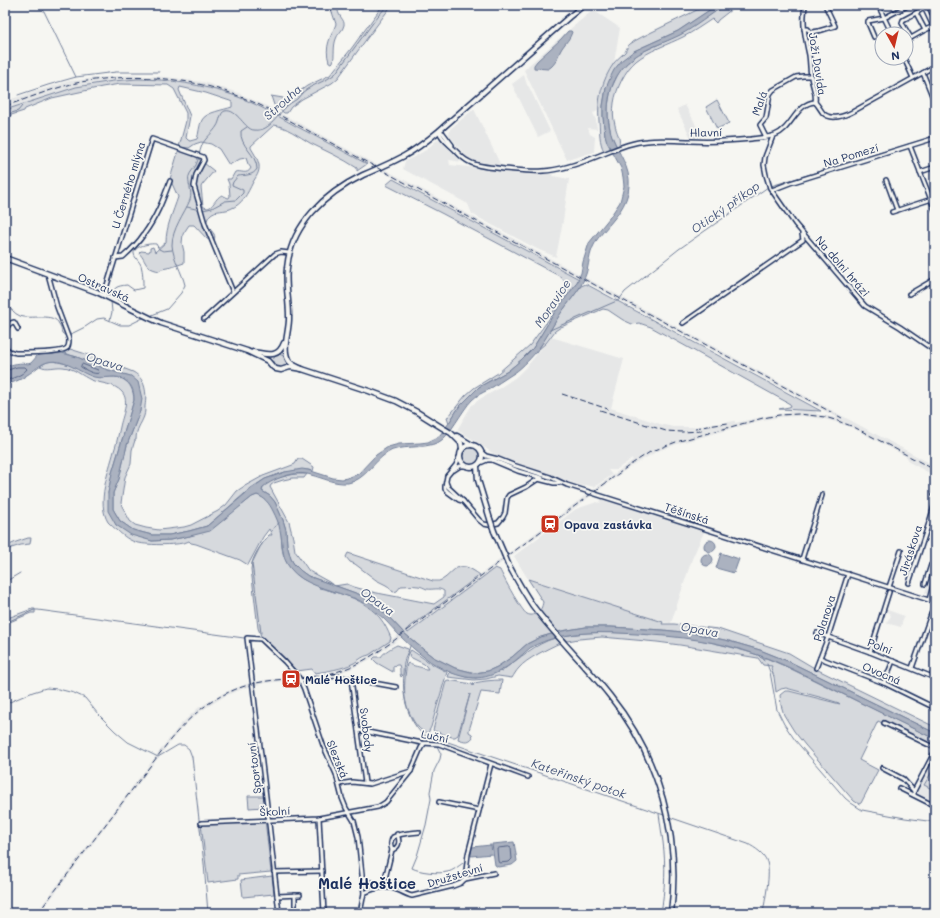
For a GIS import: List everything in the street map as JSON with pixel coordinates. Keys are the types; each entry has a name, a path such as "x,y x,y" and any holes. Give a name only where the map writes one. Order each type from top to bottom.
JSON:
{"main road":[{"path":"285,368 289,363 285,348 290,318 286,275 289,254 294,240 309,216 325,200 345,185 403,157 433,136 441,134 443,128 584,5"},
{"name":"Ostravská","path":"5,258 109,297 154,320 247,351"},
{"path":"271,364 271,359 281,350 288,333"},
{"path":"247,351 268,355 282,353 291,363 302,369"},
{"path":"247,351 267,360 276,369 281,370 292,367 302,369"},
{"name":"Těšínská","path":"302,369 396,401 478,447 482,453"},
{"path":"451,433 461,443 462,449 459,456 461,463 476,475 494,531 508,564 522,587 534,606 552,629 622,711 643,747 655,775 669,825 672,847 673,878 671,913"},
{"path":"462,449 472,445"},
{"path":"478,480 478,465 482,458 482,453"},
{"name":"Těšínská","path":"467,467 472,468 478,465"}],"street":[{"name":"Joži Davida","path":"805,5 803,17 804,29 816,98 815,102"},
{"name":"Joži Davida","path":"804,29 808,29 810,32 813,32 835,26 825,5"},
{"path":"878,5 888,26"},
{"path":"874,37 868,21 884,18 909,5"},
{"path":"932,27 911,38 902,23 902,20 916,13 923,6 935,32"},
{"path":"916,13 925,30"},
{"path":"908,66 914,78"},
{"path":"815,102 826,115 834,117 843,116 854,112 935,66"},
{"path":"923,72 935,103"},
{"name":"Malá","path":"766,137 760,125 766,118 770,94 793,78 811,76"},
{"name":"Hlavní","path":"441,134 465,160 478,165 538,172 556,170 637,142 652,140 734,140 773,136 785,129 804,105 810,102 815,102"},
{"path":"770,188 764,160 773,136"},
{"name":"Na Pomezí","path":"770,188 935,138"},
{"name":"U Černého mlýna","path":"104,295 152,139 203,157 204,160 196,175 194,186 205,224 233,292"},
{"path":"910,146 935,210"},
{"path":"920,172 935,167"},
{"path":"886,180 897,210"},
{"path":"115,258 123,257 145,234 158,212 170,181"},
{"name":"Na dolni hrázi","path":"770,188 801,232 865,306 935,351"},
{"path":"892,212 935,198"},
{"path":"683,323 803,240 801,232"},
{"path":"204,319 275,254 280,252 289,254"},
{"path":"18,329 14,322 8,325 6,332 6,345 9,351 16,353 61,351 68,348 69,339 57,307 48,274"},
{"path":"909,294 934,279 935,283"},
{"path":"930,347 935,343"},
{"name":"Těšínská","path":"482,453 486,456 498,459 559,483 935,602"},
{"path":"459,456 456,465 447,476 446,482 448,487 463,501 479,520 487,524 494,524 500,521 505,515 509,495 540,479 559,483"},
{"name":"Těšínská","path":"478,465 490,460 534,474 550,477 567,485"},
{"path":"500,464 528,475 530,478 530,484"},
{"path":"452,470 460,466 467,467"},
{"path":"530,484 534,474"},
{"path":"802,559 822,495"},
{"name":"Jiráskova","path":"909,583 935,503"},
{"name":"Jiráskova","path":"929,523 935,525"},
{"path":"889,587 901,551"},
{"path":"925,584 930,567 935,563"},
{"name":"Polanova","path":"816,668 848,574"},
{"path":"929,600 935,578"},
{"path":"870,652 888,592"},
{"path":"912,668 934,606"},
{"name":"Polní","path":"817,633 935,678"},
{"name":"Slezská","path":"248,638 261,640 285,662 300,681 304,689 323,745 334,767 342,798 354,821 358,837 364,882 361,913"},
{"name":"Sportovní","path":"248,638 279,913"},
{"name":"Ovocná","path":"820,658 884,683 935,708"},
{"path":"884,683 893,661"},
{"path":"300,681 316,680 335,676 396,687"},
{"name":"Svobody","path":"352,679 365,783"},
{"path":"884,723 935,748"},
{"name":"Luční","path":"358,730 424,744 443,745 528,777"},
{"name":"Školní","path":"201,823 319,818 378,807 386,802 411,771 424,744"},
{"path":"914,795 914,791 935,751"},
{"path":"465,879 468,854 491,764"},
{"path":"882,768 904,779 914,791"},
{"path":"339,784 352,782 370,784 411,771"},
{"path":"899,788 935,806"},
{"path":"438,802 479,810"},
{"path":"319,818 324,913"},
{"path":"383,887 392,850 390,842 393,837 398,834 419,832"},
{"path":"392,850 399,844 398,834"},
{"path":"274,872 322,871"},
{"name":"Družstevní","path":"364,893 383,887 395,889 412,896 456,885 463,882 465,879 494,873"},
{"path":"364,882 374,883 376,888"},
{"path":"295,895 295,905"},
{"path":"277,896 300,895"}],"shaded area":[{"path":"335,5 346,5 338,10 344,25 336,39 334,59 332,63 329,62 327,51 336,24 331,9"},
{"path":"383,5 392,5 338,78 332,83 302,99 291,107 287,113 284,113 274,105 271,96 283,98 284,100 289,99 307,86 330,75"},
{"path":"705,5 717,5 678,31 634,51 606,88 603,117 605,135 611,149 604,151 600,137 599,105 603,83 614,63 633,42"},
{"path":"725,5 733,5 732,9 716,23 712,19 687,35 646,54 628,69 619,86 614,103 614,120 619,140 619,145 617,147 611,135 608,106 611,89 619,72 638,54 681,34"},
{"path":"593,10 620,28 614,63 607,75 600,95 598,111 593,113 596,120 597,129 588,128 590,134 595,137 594,152 567,160 524,70"},
{"path":"129,75 167,77 203,82 236,92 271,108 935,466 935,476 909,462 907,457 853,428 824,419 802,416 763,420 677,444 658,451 631,466 393,644 369,660 351,669 332,675 266,683 247,687 225,696 201,711 184,726 171,741 40,913 36,913 169,739 181,724 198,708 223,693 246,684 331,672 350,666 367,657 633,460 632,459 616,470 608,470 612,475 594,487 586,485 583,486 538,472 495,455 457,430 472,405 516,377 551,337 624,359 611,408 660,424 673,427 693,427 735,421 735,423 788,413 788,411 815,411 817,414 836,418 270,111 235,96 210,88 183,82 129,79 76,87 5,110 5,101 69,81"},
{"path":"524,75 527,85 550,131 538,137 512,84"},
{"path":"149,79 174,81 210,88 233,95 264,109 367,164 357,171 357,168 346,161 288,130 274,125 251,146 256,156 259,170 244,198 234,207 212,213 208,218 207,225 214,234 214,240 207,239 194,225 189,225 183,234 182,243 184,263 159,271 150,268 139,253 141,251 149,252 150,248 153,247 155,252 166,242 168,225 178,197 170,179 179,149 195,156 214,171 201,187 203,206 206,208 209,208 222,195 229,198 229,184 227,179 231,179 235,172 248,172 251,168 246,158 240,159 229,165 219,149 211,144 201,142 189,148 179,147 186,121 186,113 174,89 168,85 120,84 102,87 52,98 25,109 24,111 5,117 5,110 76,87 113,81","holes":["180,87 206,93 232,102 232,107 211,113 204,117 200,124 197,139 190,141 186,138 190,116 179,90"]},
{"path":"717,100 729,123 717,129 706,107"},
{"path":"685,105 701,138 691,138 677,109"},
{"path":"474,109 501,166 481,164 466,157 449,135 450,129"},
{"path":"437,140 441,141 462,162 449,160 450,165 535,174 553,174 553,176 569,179 556,257 537,249 472,214 468,204 403,169 405,161 426,150"},
{"path":"393,179 579,279 555,312 533,348 508,371 479,387 459,407 449,423 447,417 465,396 474,388 498,373 530,345 549,319 567,284 561,277 386,185"},
{"path":"586,284 821,411 779,409 791,406 790,404 651,327 639,323 632,324 608,310 603,309 561,327 555,331 546,343 538,350 560,314 581,286"},
{"path":"70,349 133,372 141,379 145,387 145,414 132,450 131,464 125,477 121,503 130,521 135,525 159,530 191,525 218,511 226,505 237,491 243,487 263,476 295,464 298,459 302,459 314,467 313,471 285,472 265,479 251,488 207,526 169,535 152,535 133,530 120,521 113,509 113,493 119,479 127,445 140,411 130,376 108,370 61,351"},
{"path":"279,354 284,356 288,362 282,368 276,368 273,360 275,356"},
{"path":"53,361 67,364 102,378 115,377 125,380 133,393 134,400 112,473 108,493 116,525 152,541 170,540 190,536 257,495 265,499 271,505 276,514 280,529 284,558 294,572 304,580 320,587 319,588 353,598 371,609 385,625 391,638 390,641 369,655 345,667 315,673 312,669 297,671 261,636 258,628 251,569 257,551 269,535 272,535 269,529 248,565 240,560 189,541 185,543 172,544 143,544 132,541 122,534 108,522 103,505 103,496 125,409 124,396 119,389 91,380 71,369 60,367 45,368 40,366 47,362"},
{"path":"471,447 477,450 480,456 477,462 471,465 465,462 462,456 465,450"},
{"path":"296,474 307,474 304,478 283,480 274,483 270,487 289,522 295,551 309,571 332,585 308,576 294,564 287,545 286,530 283,520 275,502 270,496 262,491 262,488 265,485 273,480"},
{"path":"601,499 704,532 692,559 671,623 663,622 528,579 514,556 576,509 597,502 600,503"},
{"path":"31,538 30,544 5,550 5,547"},
{"path":"348,553 433,581 439,581 455,569 462,567 469,568 480,575 406,630 408,633 495,568 500,570 517,601 528,615 534,615 538,612 543,602 528,579 663,622 662,624 718,629 789,653 816,669 935,727 935,733 790,662 760,650 729,641 692,633 611,627 586,627 562,631 541,637 527,644 497,667 488,671 475,673 455,668 433,657 404,633 387,615 361,595 335,586 347,584 372,592 434,604 444,597 444,591 442,590 427,589 420,586 401,586 397,591 393,592 389,587 350,562 346,557"},
{"path":"935,563 935,596 925,593"},
{"path":"35,609 35,613 31,613 5,624 5,619"},
{"path":"885,609 904,616 901,627 886,623 891,616 889,613 884,611"},
{"path":"603,632 659,634 684,637 758,655 761,658 766,658 787,667 935,739 935,749 878,721 859,760 878,770 861,803 859,804 854,801 794,731 784,715 780,695 785,691 789,691 840,704 839,703 786,688 776,692 771,668 772,666 763,665 758,658 657,642 602,637 567,641 562,636"},
{"path":"555,638 560,643 527,661 518,669 512,678 498,676 474,680 448,677 450,672 466,677 476,678 500,671 501,672 534,648"},
{"path":"397,645 409,650 405,659 403,675 401,677 399,665 393,666 393,672 373,659 375,657 381,657 386,651"},
{"path":"411,650 447,672 428,733 419,728 412,719 405,698 407,664 408,663 428,669 424,664 410,657 409,653"},
{"path":"448,680 472,684 473,686 474,683 502,680 500,694 481,692 469,730 473,737 468,741 458,739 470,694 458,735 452,737 433,730 446,681"},
{"path":"935,756 935,803 917,793"},
{"path":"934,768 935,788 934,790 924,785"},
{"path":"248,796 264,796 264,807 249,808"},
{"path":"265,820 271,872 238,875 238,879 208,883 201,823"},
{"path":"272,876 274,894 243,897 241,880"}],"water":[{"path":"717,5 725,5 686,32 646,50 631,59 615,80 608,104 608,121 612,136 628,173 628,193 620,211 595,243 591,252 584,280 581,285 539,348 521,368 474,398 468,404 447,434 439,442 426,446 392,450 382,457 364,475 348,483 333,482 305,474 292,474 273,481 263,487 262,491 270,496 275,502 286,530 287,545 291,559 301,571 308,576 361,595 387,615 404,633 433,657 455,668 475,673 488,671 512,657 527,644 541,637 562,631 586,627 611,627 692,633 729,641 760,650 790,662 935,733 935,739 776,662 728,646 682,638 612,633 573,634 551,639 530,648 507,667 485,677 470,678 452,673 431,662 418,652 382,617 362,602 316,586 295,574 285,559 280,527 276,518 268,503 260,496 257,495 252,497 210,531 190,536 170,540 152,541 131,535 116,525 108,511 108,493 112,473 134,400 133,390 126,381 118,377 94,377 66,364 54,361 45,363 22,378 5,385 5,367 22,363 31,363 38,355 62,353 77,357 108,370 131,376 138,382 142,399 140,411 127,445 119,479 113,493 113,509 120,521 133,530 152,535 169,535 207,526 265,479 285,472 302,469 333,478 347,478 358,474 376,455 388,447 399,444 428,442 436,438 449,423 459,407 479,387 508,371 533,348 555,312 576,284 581,273 589,243 620,202 624,186 623,177 621,168 607,142 603,117 606,88 614,70 622,60 634,51 678,31"},
{"path":"568,31 572,32 569,39 562,48 553,65 548,69 534,68 537,61"},
{"path":"708,540 712,540 716,546 712,552 708,552 704,548 704,544"},
{"path":"721,553 739,559 734,573 716,568"},
{"path":"705,554 709,554 713,560 709,566 705,566 701,562 701,558"},
{"path":"514,842 517,861 512,865 498,867 495,865 492,844"},
{"path":"491,845 492,854 471,856 472,847"}],"waterway":[{"path":"18,95 76,77 41,5"},
{"name":"Strouha","path":"152,315 167,309 181,293 185,285 174,255 172,245 174,233 191,197 189,179 197,163 203,142 217,126 222,113 225,111 233,113 251,129 264,129 303,92 335,74 378,16 388,5"},
{"path":"76,77 116,72 159,72"},
{"path":"5,115 18,111 22,106"},
{"path":"203,210 212,208 225,201 236,200 243,193 243,190 232,185 233,182 238,176 251,174 257,169 254,159 245,146 241,136 241,131 247,127"},
{"name":"Otický příkop","path":"771,186 935,136"},
{"name":"Otický příkop","path":"550,330 619,300 625,292 679,249 768,187"},
{"path":"187,207 200,210"},
{"path":"111,298 114,289 118,287 127,285 134,290 143,288 143,274 141,265 134,254 136,249 142,246 156,244 159,249 163,251 172,250"},
{"path":"110,320 112,312 111,301"},
{"name":"Strouha","path":"5,305 20,316 47,317 56,320 62,333 66,336"},
{"name":"Strouha","path":"69,335 97,319 104,318 120,325 129,325 143,318"},
{"path":"261,633 252,563 260,547 275,526 279,523"},
{"path":"5,582 20,573"},
{"path":"5,623 34,610 38,610 244,638"},
{"name":"Kateřinský potok","path":"410,646 405,665 404,693 408,711 412,720 424,735 664,815"},
{"path":"761,656 764,660"},
{"path":"767,664 770,672 777,710 784,724 795,740 845,798 862,810 935,822"},
{"path":"5,704 46,688 58,689 74,693 85,698 98,714 128,742 158,757 178,745 184,745 189,749 192,757 208,913"},
{"name":"Kateřinský potok","path":"433,737 436,742"},
{"path":"437,746 441,754 440,759 434,771 426,825 412,868 424,872 443,873 451,871 466,861"},
{"path":"659,814 665,869 661,913"},
{"name":"Kateřinský potok","path":"669,817 748,844 762,853 766,859 768,867 763,913"}],"railway":[{"path":"5,106 71,84 114,78 135,77 194,83 251,101 842,418"},
{"path":"562,394 608,409"},
{"path":"600,410 666,431 702,431"},
{"path":"38,913 170,740 204,707 229,692 243,687 275,680 323,675 346,669 367,659 630,465 650,452 676,442 763,418 779,415 799,414 825,417 854,427 935,470"},
{"path":"695,428 728,423"}],"place":[{"name":"Opava zastávka","path":"550,524"},
{"name":"Malé Hoštice","path":"291,679"}],"district":[{"name":"Malé Hoštice","path":"367,883"}],"water label":[{"name":"Moravice","path":"552,303"},
{"name":"Opava","path":"105,361"},
{"name":"Opava","path":"378,601"},
{"name":"Opava","path":"700,629"}]}
